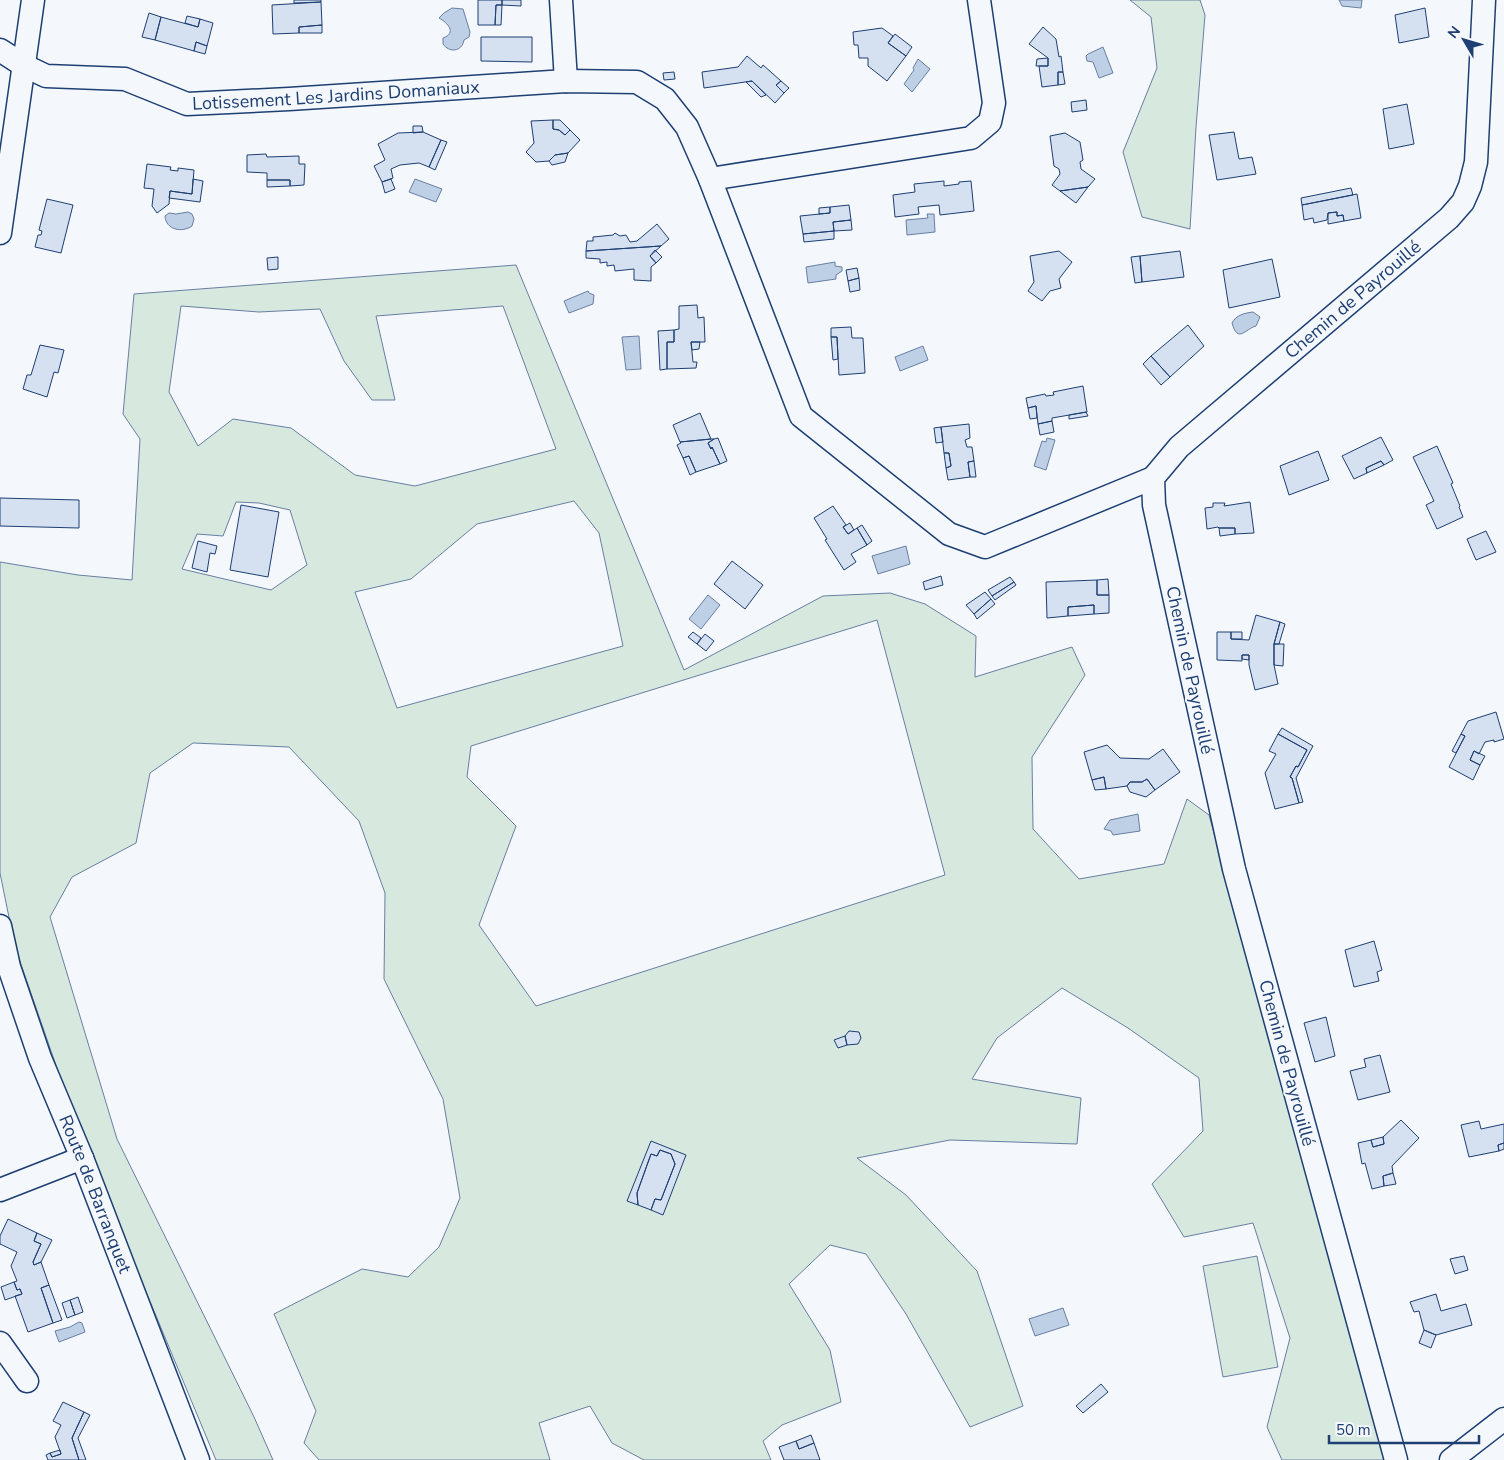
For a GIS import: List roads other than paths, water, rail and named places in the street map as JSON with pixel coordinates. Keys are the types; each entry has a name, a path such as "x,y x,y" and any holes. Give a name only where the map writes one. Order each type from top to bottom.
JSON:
{"street":[{"path":"0,234 32,0"},
{"path":"561,0 566,81"},
{"path":"710,179 971,138 990,122 994,103 979,0"},
{"name":"Chemin de Payrouillé","path":"1396,1460 1234,869 1154,505 1153,478 1179,447 1449,218 1463,202 1470,186 1476,162 1484,0"},
{"name":"Lotissement Les Jardins Domaniaux","path":"0,50 23,66 46,76 125,79 187,104 566,81 637,82 665,99 686,127 710,179 801,416 949,534 985,548 1153,478"},
{"name":"Route de Barranquet","path":"0,926 9,967 40,1058 82,1158 198,1460"},
{"path":"0,1190 82,1158"},
{"path":"0,1342 27,1381"},
{"path":"1451,1460 1504,1419"}],"water":[{"path":"1339,0 1362,0 1361,8 1342,6"},
{"path":"452,8 463,9 470,32 469,37 464,40 461,47 455,50 449,49 443,44 443,38 450,33 450,28 439,18"},
{"path":"1103,47 1113,73 1099,78 1093,62 1087,61 1086,56"},
{"path":"918,59 930,69 912,92 904,84 914,70 913,68"},
{"path":"415,179 442,189 436,202 409,192"},
{"path":"188,212 192,214 194,219 192,226 188,228 175,229 166,221 165,216 169,213"},
{"path":"927,214 934,214 935,232 907,235 906,220 928,218"},
{"path":"835,262 835,266 842,267 842,271 836,275 836,279 808,283 806,267"},
{"path":"588,291 594,295 593,304 569,313 564,301"},
{"path":"1253,312 1260,317 1256,326 1242,333 1237,333 1232,323 1234,320 1241,315"},
{"path":"639,336 641,369 626,370 622,337"},
{"path":"923,346 928,360 900,371 895,357"},
{"path":"1047,438 1055,440 1046,470 1034,466 1042,441 1046,442"},
{"path":"906,546 910,564 878,574 872,556"},
{"path":"708,595 720,605 701,629 689,619"},
{"path":"1138,814 1140,831 1113,835 1111,831 1104,829 1110,820"},
{"path":"1063,1308 1069,1325 1035,1336 1029,1319"},
{"path":"79,1322 82,1323 85,1332 59,1342 55,1331 70,1327"}]}
